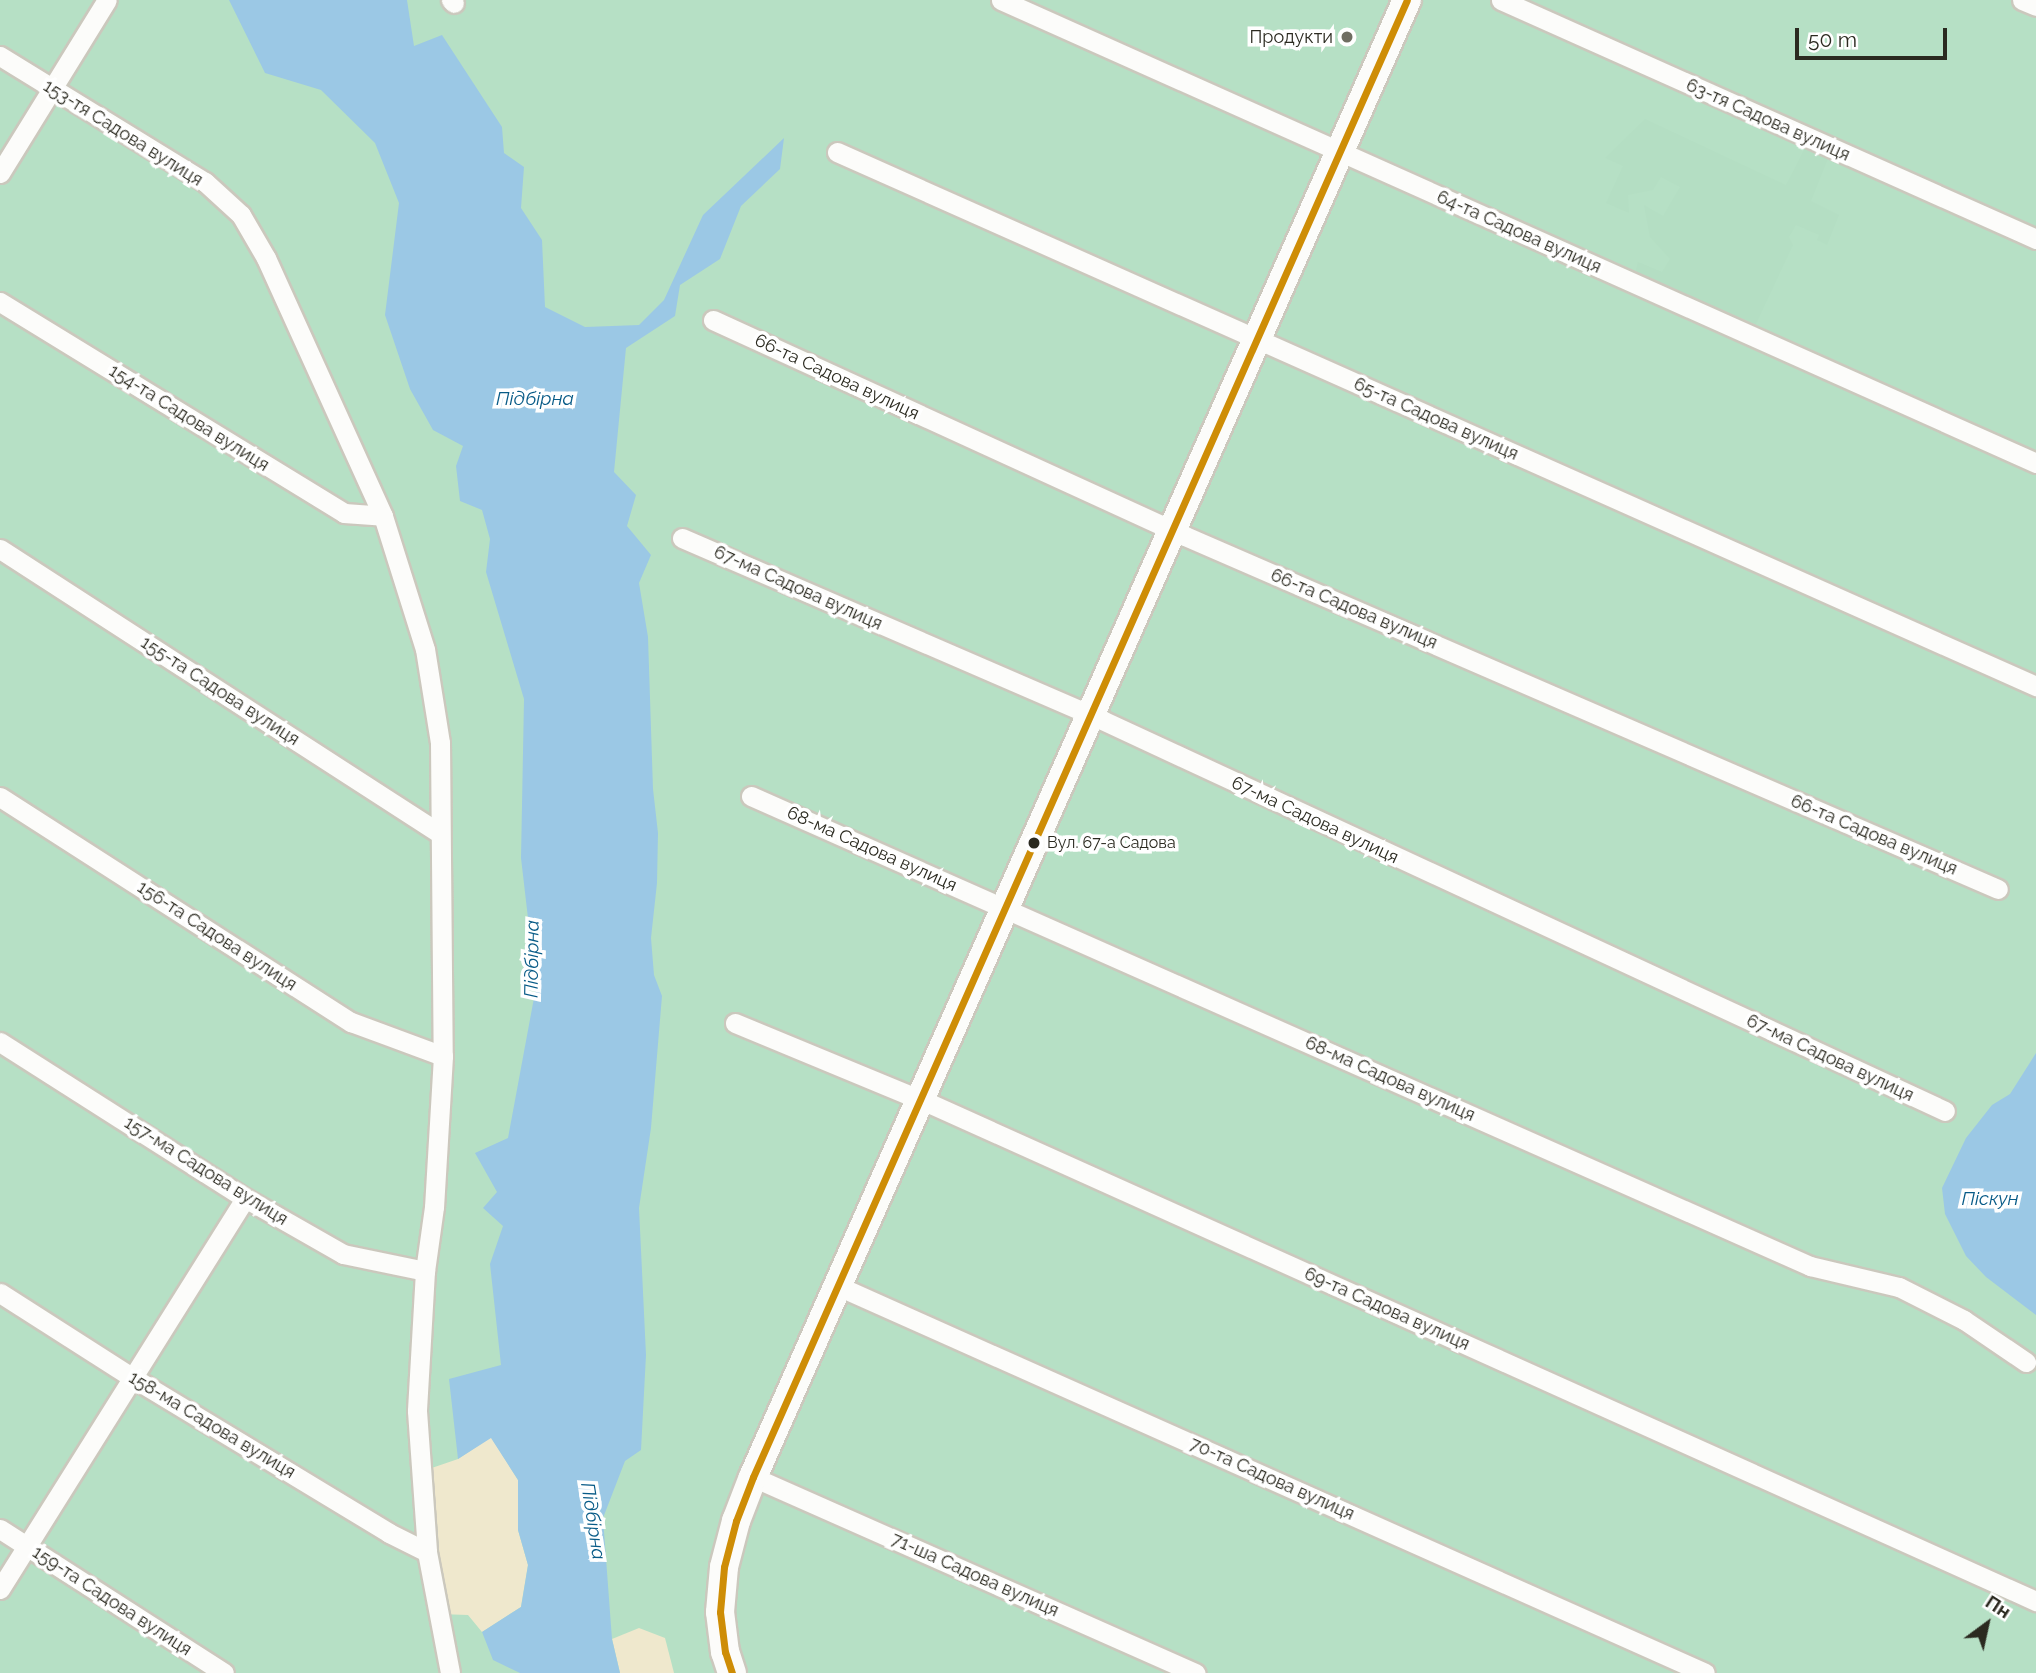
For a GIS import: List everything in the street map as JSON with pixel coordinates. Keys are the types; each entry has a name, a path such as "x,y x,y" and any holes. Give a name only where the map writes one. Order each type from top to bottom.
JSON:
{"street":[{"path":"0,173 107,0"},
{"name":"64-та Садова вулиця","path":"1002,0 2036,463"},
{"path":"732,1673 725,1652 720,1612 724,1567 736,1521 753,1477 1004,907 1259,340 1407,0"},
{"name":"63-тя Садова вулиця","path":"1501,0 2036,239"},
{"path":"2022,0 2036,6"},
{"name":"153-тя Садова вулиця","path":"0,56 205,182 241,215 266,258 383,516 425,649 440,743 443,1056 434,1207 425,1271 417,1411 427,1552 450,1673"},
{"name":"65-та Садова вулиця","path":"837,152 2036,686"},
{"name":"154-та Садова вулиця","path":"0,302 344,513 383,516"},
{"name":"66-та Садова вулиця","path":"713,320 1173,530 1998,889"},
{"name":"67-ма Садова вулиця","path":"682,538 1090,715 1944,1111"},
{"name":"155-та Садова вулиця","path":"0,549 439,833"},
{"name":"68-ма Садова вулиця","path":"751,796 1810,1266 1899,1287 1964,1320 2026,1362"},
{"name":"156-та Садова вулиця","path":"0,797 351,1022 443,1056"},
{"name":"69-та Садова вулиця","path":"735,1023 920,1100 2036,1601"},
{"name":"157-ма Садова вулиця","path":"0,1042 245,1198 343,1254 425,1271"},
{"path":"0,1589 130,1376 245,1198"},
{"name":"70-та Садова вулиця","path":"838,1286 1705,1673"},
{"name":"158-ма Садова вулиця","path":"0,1293 130,1376 390,1533 427,1552"},
{"name":"71-ша Садова вулиця","path":"753,1477 1196,1673"},
{"name":"159-та Садова вулиця","path":"0,1529 224,1673"}],"green space":[{"path":"0,0 2036,0 2036,1673 0,1673"},
{"path":"1645,119 1786,185 1805,148 1829,156 1811,201 1839,215 1827,245 1817,240 1819,235 1796,225 1789,237 1793,245 1756,324 1635,274 1638,262 1662,272 1670,259 1650,237 1644,205 1663,216 1680,187 1661,177 1653,190 1628,195 1629,213 1606,203 1623,166 1605,158"}],"sand":[{"path":"491,1437 518,1480 518,1530 528,1565 521,1607 482,1632 468,1615 439,1614 423,1471 458,1459"},
{"path":"639,1628 665,1638 674,1673 620,1673 612,1639"}],"water":[{"name":"Підбірна","path":"229,0 407,0 414,46 442,35 502,127 504,153 524,167 521,208 542,240 545,307 585,327 639,325 664,300 703,215 784,138 780,169 741,206 720,259 680,285 675,316 626,348 614,472 636,495 627,526 651,555 639,583 648,637 653,789 658,833 657,883 651,938 654,975 662,996 651,1128 639,1208 646,1355 641,1450 625,1461 603,1518 612,1639 620,1673 520,1673 493,1660 482,1632 521,1607 528,1565 518,1530 518,1480 491,1438 458,1459 449,1379 501,1365 490,1264 503,1226 483,1208 497,1192 475,1153 508,1138 536,987 521,858 524,699 486,572 490,539 482,510 460,501 456,466 463,446 433,430 410,389 385,315 399,203 375,143 321,90 265,73"},
{"name":"Піскун","path":"2036,1053 2036,1315 1986,1277 1966,1256 1945,1214 1942,1188 1966,1138 1992,1105 2010,1094"}],"transit line":[{"path":"732,1673 725,1652 720,1612 724,1567 736,1521 753,1477 1407,0"}],"place":[{"name":"Продукти","path":"1347,37"},
{"name":"Вул. 67-а Садова","path":"1034,843"}]}
